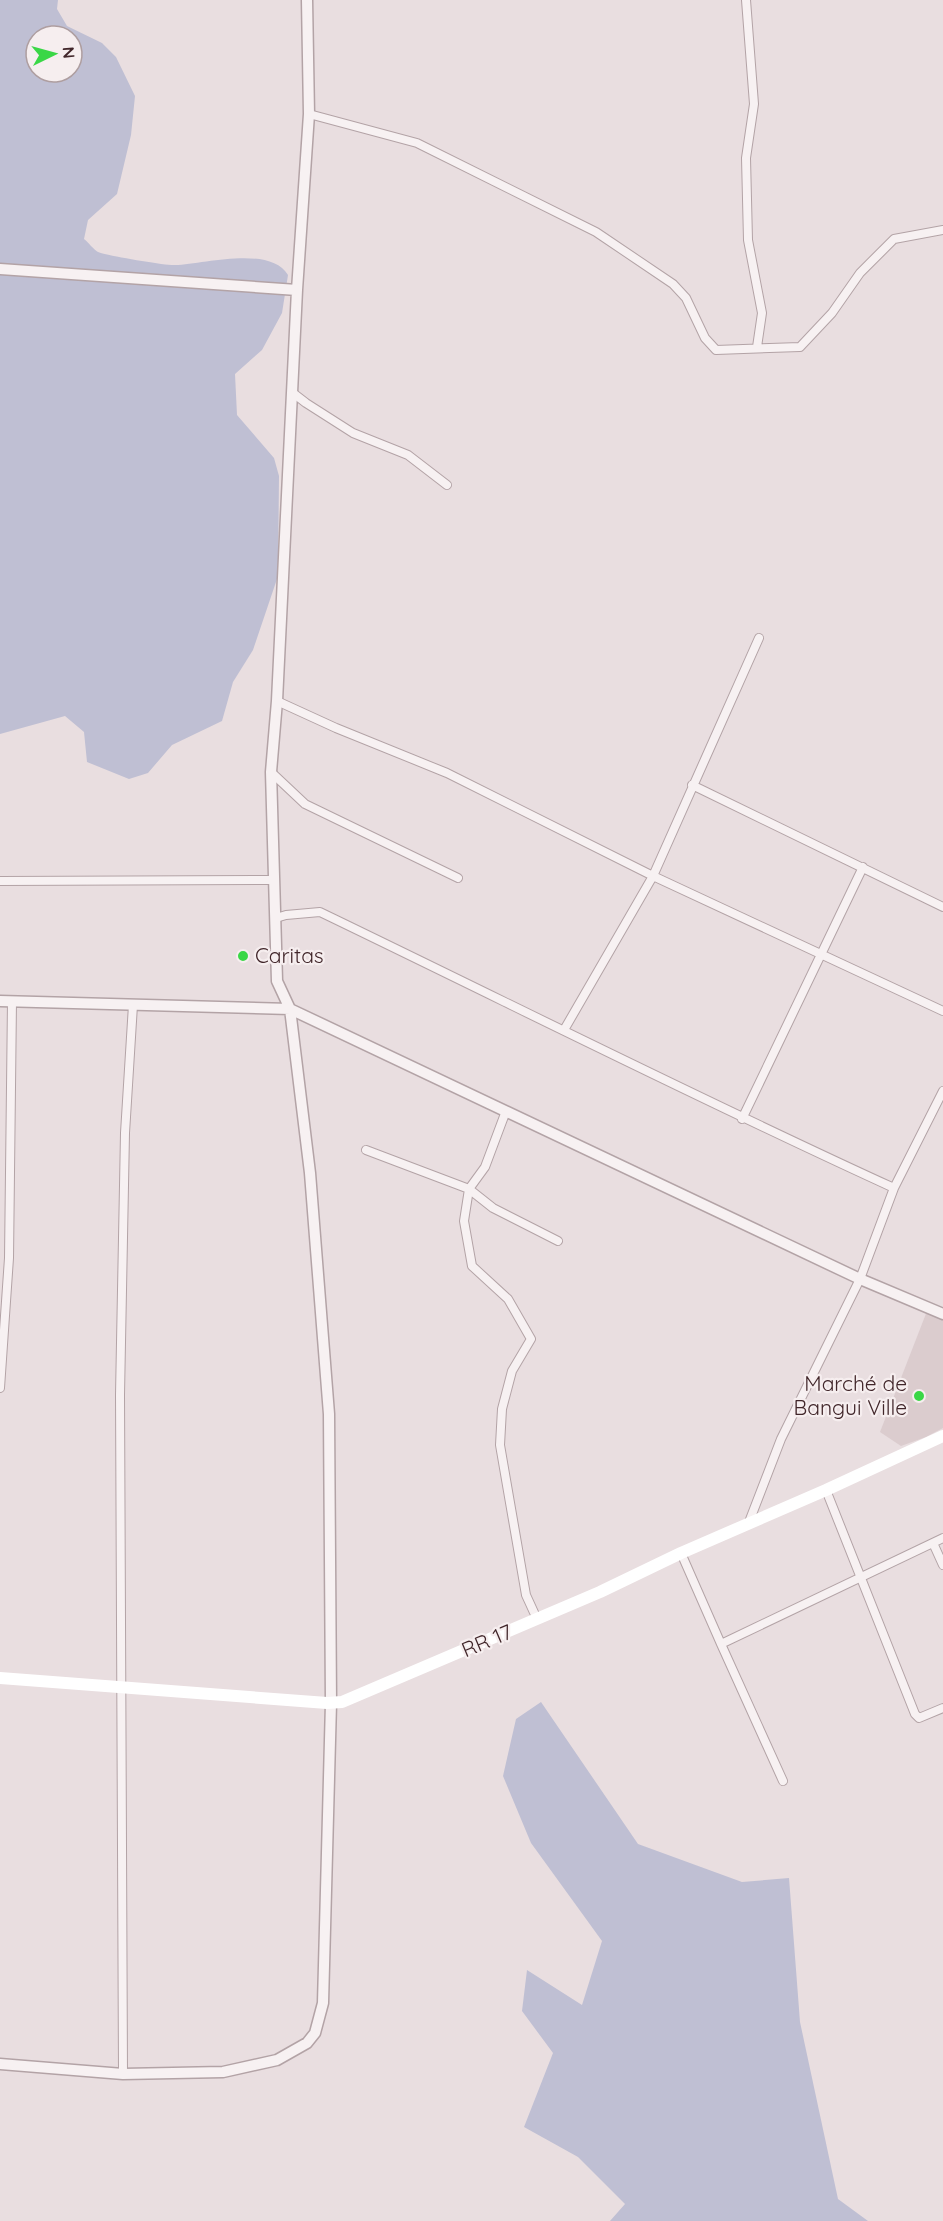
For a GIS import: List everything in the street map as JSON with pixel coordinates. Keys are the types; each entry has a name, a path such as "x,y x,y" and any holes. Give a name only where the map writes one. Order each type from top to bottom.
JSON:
{"main road":[{"name":"RR 17","path":"0,1678 121,1689 342,1702 600,1592 749,1522 826,1490 943,1436"}],"street":[{"path":"0,2064 123,2074 223,2072 277,2061 307,2043 315,2033 323,2003 331,1703 329,1414 310,1173 290,1009 277,981 271,772 277,701 297,290 309,114 307,0"},
{"path":"746,0 754,104 746,158 748,240 762,313 757,347"},
{"path":"309,114 417,143 596,232 673,285 686,298 705,338 716,350 800,347 832,313 860,273 894,239 943,230"},
{"path":"0,269 297,290"},
{"path":"292,393 353,433 408,455 447,485"},
{"path":"564,1029 652,876 759,638"},
{"path":"277,701 336,728 447,773 652,876 943,1011"},
{"path":"271,772 305,804 458,878"},
{"path":"692,785 943,907"},
{"path":"742,1119 863,867"},
{"path":"0,881 274,880"},
{"path":"276,918 320,912 564,1029 742,1119 894,1188"},
{"path":"0,1001 290,1009 860,1279 943,1314"},
{"path":"0,1388 9,1258 12,1001"},
{"path":"123,2074 120,1395 125,1133 133,1005"},
{"path":"749,1522 781,1439 860,1279 894,1188 939,1110 943,1091"},
{"path":"506,1111 485,1167 469,1189 464,1221 472,1266 508,1299 531,1339 512,1371 502,1409 500,1445 526,1595 537,1619"},
{"path":"366,1150 469,1189 493,1208 558,1241"},
{"path":"826,1490 915,1714 923,1718 943,1708"},
{"path":"720,1644 943,1538"},
{"path":"933,1543 943,1565"},
{"path":"681,1553 783,1781"}],"shaded area":[{"path":"0,0 58,0 57,9 66,24 24,24 24,84 84,84 84,34 102,43 116,57 135,96 131,135 117,194 88,220 84,239 98,252 136,260 175,265 252,258 279,266 288,275 282,313 262,350 235,374 237,415 274,458 279,476 278,576 253,650 233,682 222,721 172,745 148,773 129,779 87,762 84,732 65,716 0,734"},
{"name":"Marché de Bangui Ville","path":"927,1311 943,1317 943,1428 901,1446 880,1432"},
{"path":"541,1702 638,1844 742,1882 789,1878 800,2022 838,2199 868,2221 610,2221 625,2204 578,2157 524,2127 553,2053 522,2011 527,1970 582,2005 602,1941 531,1843 503,1776 516,1719"}],"place":[{"name":"Caritas","path":"243,956"},
{"name":"Marché de Bangui Ville","path":"919,1396"}]}
